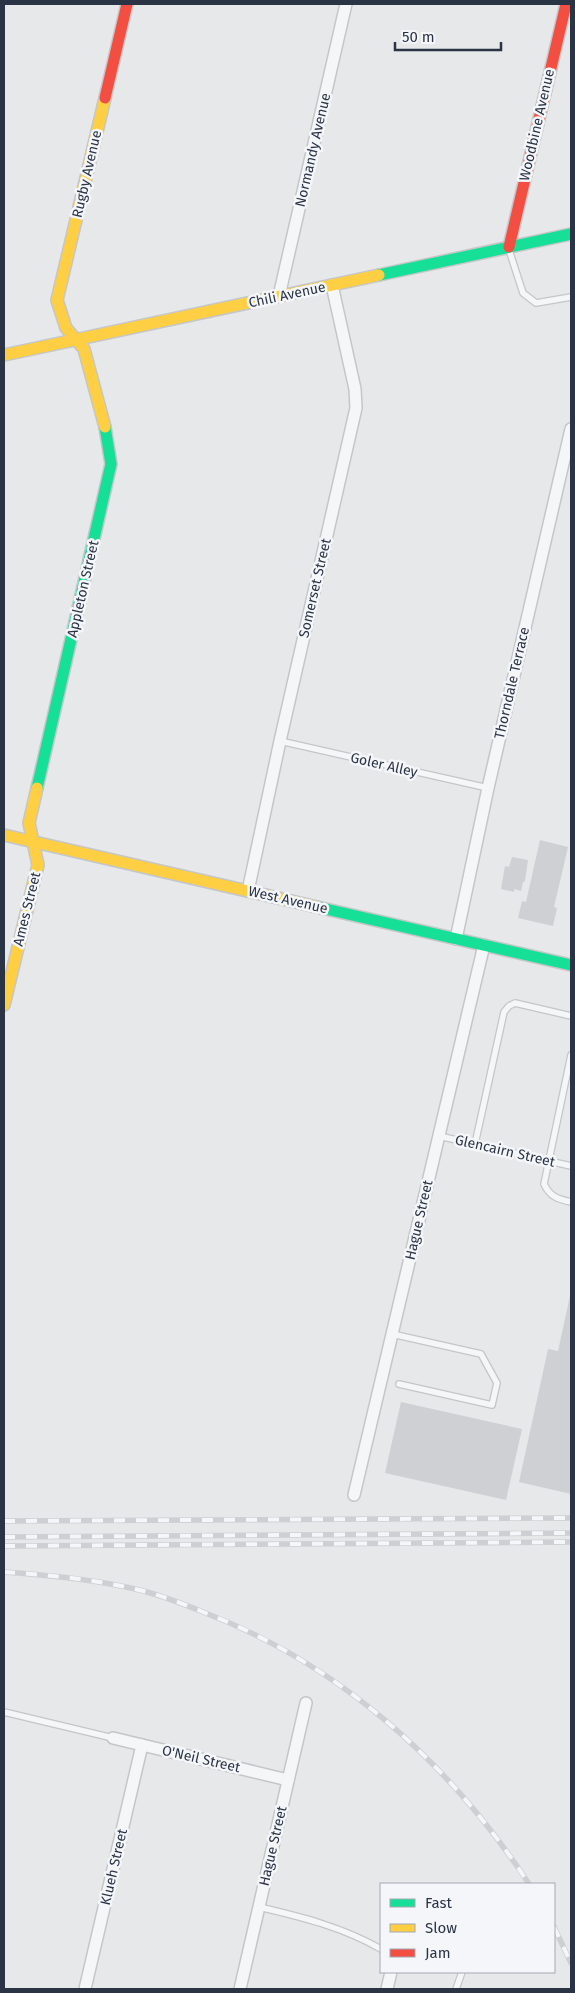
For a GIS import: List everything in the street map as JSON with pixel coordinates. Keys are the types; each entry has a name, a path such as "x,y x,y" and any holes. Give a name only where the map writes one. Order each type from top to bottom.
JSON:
{"street":[{"name":"Rugby Avenue","path":"73,341 61,321 57,300 127,4"},
{"name":"Normandy Avenue","path":"279,296 346,4"},
{"name":"Woodbine Avenue","path":"509,247 566,4"},
{"name":"Chili Avenue","path":"4,355 571,234"},
{"name":"Somerset Street","path":"248,891 280,740 356,408 355,389 332,285"},
{"name":"Appleton Street","path":"34,842 30,823 111,464 108,442 84,350 73,341"},
{"name":"Thorndale Terrace","path":"456,939 488,788 571,429"},
{"name":"West Avenue","path":"4,836 571,965"},
{"name":"Ames Street","path":"4,999 38,865 34,842"},
{"name":"Hague Street","path":"354,1495 484,945"},
{"name":"Hague Street","path":"240,1989 306,1703"},
{"name":"O'Neil Street","path":"113,1738 288,1780"},
{"name":"Klueh Street","path":"86,1989 142,1745"},
{"path":"387,1989 391,1973"}],"lane":[{"path":"509,247 523,293 536,303 571,297"},
{"name":"Goler Alley","path":"280,740 488,788"},
{"path":"475,1144 504,1012 515,1003 571,1016"},
{"path":"571,1055 544,1184 548,1194 557,1199 571,1202"},
{"name":"Glencairn Street","path":"439,1136 571,1166"},
{"path":"392,1334 481,1354 497,1383 492,1405 399,1384"},
{"path":"4,1712 113,1738"},
{"path":"258,1907 310,1918 352,1933 380,1948"},
{"path":"456,1989 462,1973"}],"building":[{"path":"540,840 568,847 554,907 557,908 553,926 518,918 522,901 526,902"},
{"path":"512,857 528,860 525,881 521,891 514,889 514,892 501,889 505,866 509,867"},
{"path":"570,1296 571,1494 519,1482 548,1349 558,1351"},
{"path":"401,1402 522,1429 506,1500 385,1473"}],"railway":[{"path":"4,1521 571,1518"},
{"path":"4,1537 571,1533"},
{"path":"4,1546 571,1542"},
{"path":"4,1572 86,1580 152,1593 253,1634 300,1659 345,1689 387,1722 427,1758 464,1798 498,1840 528,1883"},
{"path":"555,1929 571,1963"}],"traffic: fast":[{"path":"379,275 571,234"},
{"path":"37,788 111,464 105,427"},
{"path":"317,907 571,965"}],"traffic: slow":[{"path":"105,98 57,300 66,328 84,349 105,427"},
{"path":"4,355 379,275"},
{"path":"4,1005 38,865 29,823 37,788"},
{"path":"4,835 317,907"}],"traffic: jam":[{"path":"105,98 127,4"},
{"path":"509,247 566,4"}]}
